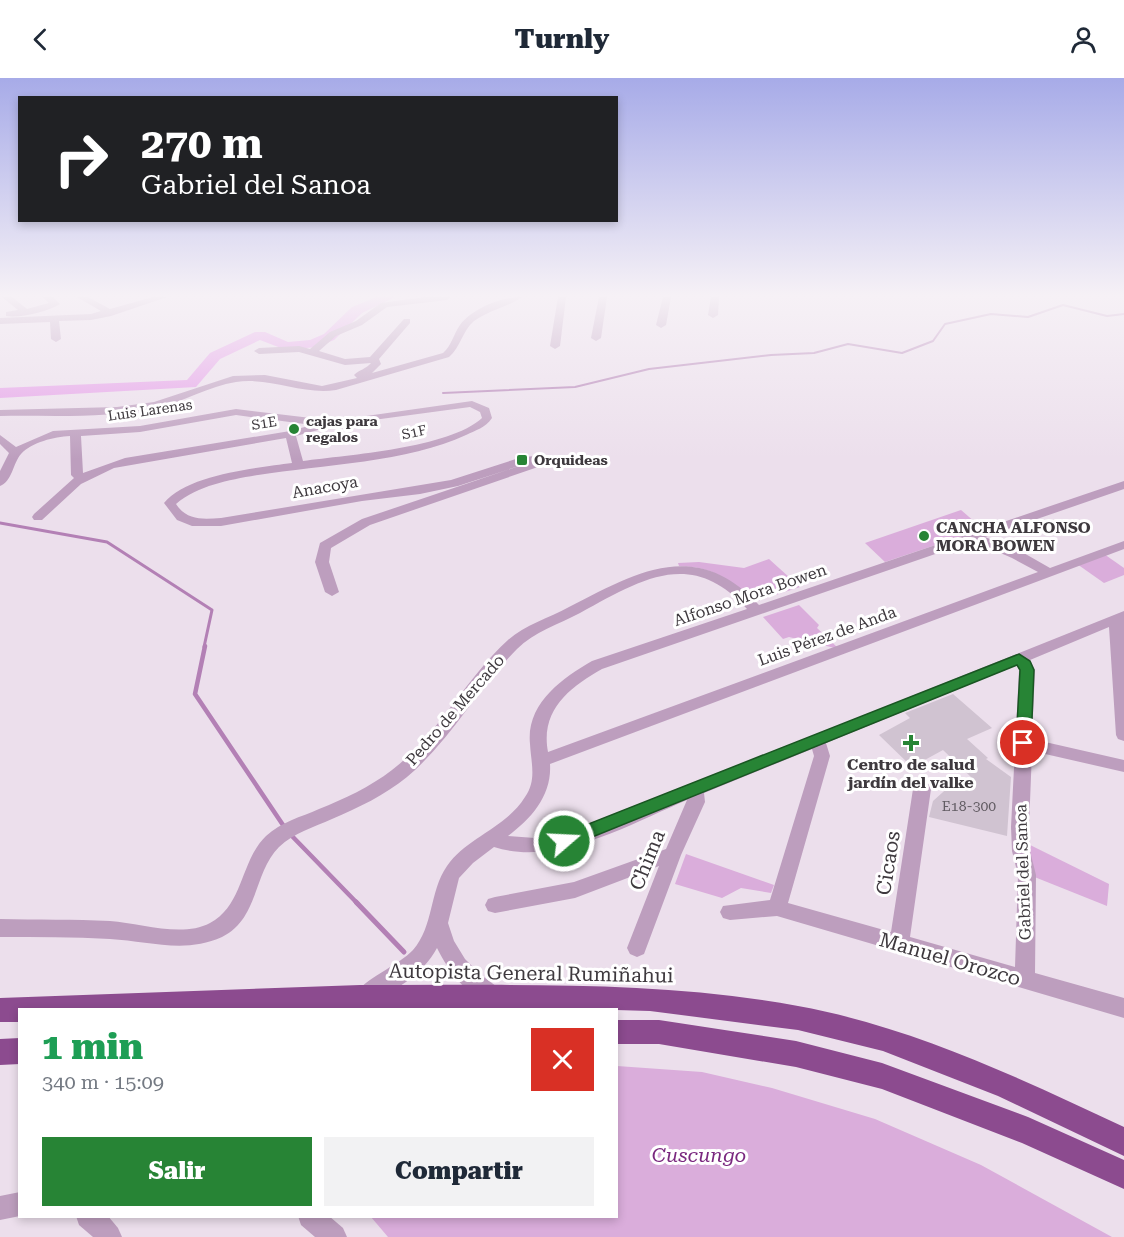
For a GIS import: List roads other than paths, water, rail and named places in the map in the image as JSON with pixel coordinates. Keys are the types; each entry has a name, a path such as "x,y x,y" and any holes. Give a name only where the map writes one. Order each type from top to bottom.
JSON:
{"highway":[{"name":"Autopista General Rumiñahui","path":"72,1008 360,997 650,999 798,1018 883,1040 1005,1085 1124,1142"},
{"name":"Autopista General Rumiñahui","path":"0,1010 18,1010"},
{"path":"618,1032 659,1032 796,1054 882,1076 1028,1131 1124,1175"},
{"path":"0,1052 18,1051"}],"street":[{"path":"302,351 345,362 373,359 380,351"},
{"path":"0,413 117,410 156,405 233,379 265,378 322,388 359,381 446,355 451,351"},
{"path":"359,381 359,375 369,371 376,364 373,359"},
{"name":"S1E","path":"38,517 81,477 101,467 454,405"},
{"name":"S1F","path":"195,486 299,466 420,448 454,437 478,426 488,418 485,410 480,406 454,405"},
{"name":"Luis Larenas","path":"15,453 26,445 53,434 140,429 236,412 311,421 325,426"},
{"path":"75,433 77,474 81,477"},
{"path":"290,434 299,466"},
{"path":"0,438 15,453 0,482"},
{"name":"Anacoya","path":"195,486 173,497 170,503 172,508 180,517 196,523 221,522 454,483 522,460 537,459 538,463 465,490 366,522 325,546 322,562 332,592"},
{"name":"Alfonso Mora Bowen","path":"360,997 400,976 411,967 428,946 438,924 450,877 457,867 530,804 541,781 543,760 538,744 540,719 554,696 579,675 597,665 758,612 1124,485"},
{"path":"974,537 1017,555 1049,573"},
{"name":"Luis Pérez de Anda","path":"543,760 1124,545"},
{"name":"Pedro de Mercado","path":"0,928 114,930 172,937 215,931 236,914 247,895 264,852 271,843 298,826 348,804 400,774 422,754 486,674 515,642 621,585 650,574 671,570 705,573 727,582 758,612"},
{"path":"492,839 513,847 538,846 564,841 1120,618 1124,735"},
{"name":"Gabriel del Sanoa","path":"1019,659 1025,664 1027,670 1020,827 1021,851 1027,875 1025,980"},
{"path":"777,908 822,756 814,740"},
{"path":"1023,743 1124,766"},
{"name":"Chima","path":"637,948 672,855 696,802 695,789"},
{"name":"Cicaos","path":"899,945 922,789"},
{"path":"495,905 575,890 672,855"},
{"name":"Manuel Orozco","path":"730,912 777,908 1124,1008"},
{"path":"438,924 442,938 467,978 495,998"},
{"path":"0,1208 18,1204"},
{"path":"91,1218 109,1237"},
{"path":"312,1218 334,1237"}],"waterway":[{"path":"0,393 191,384 215,356 226,351"},
{"path":"443,393 575,387 649,369 821,351"},
{"path":"891,351 902,353 907,351"},
{"path":"0,523 107,542 212,610 204,647"},
{"path":"205,646 195,694 285,828"},
{"path":"290,834 358,904"},
{"path":"356,902 404,952"}],"place":[{"name":"cajas para regalos","path":"294,429"},
{"name":"Orquideas","path":"522,460"},
{"name":"CANCHA ALFONSO MORA BOWEN","path":"924,536"},
{"name":"Centro de salud jardín del valke","path":"911,743"}],"park label":[{"name":"Cuscungo","path":"699,1155"}]}
